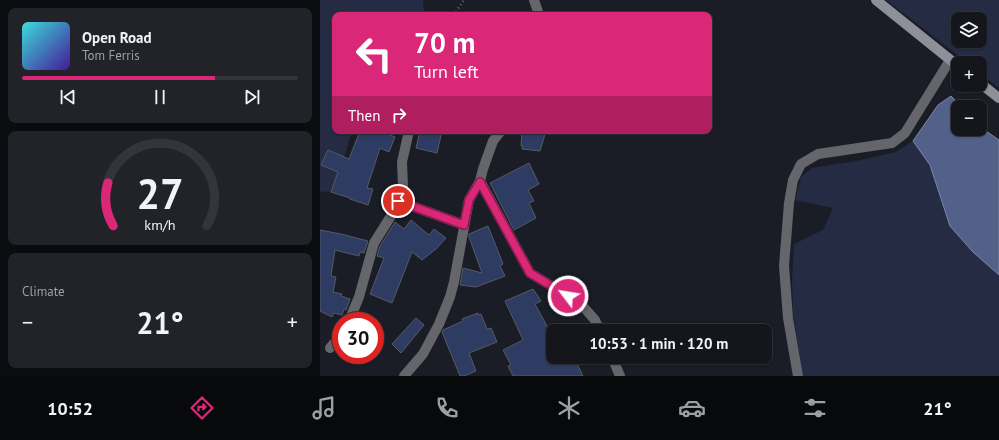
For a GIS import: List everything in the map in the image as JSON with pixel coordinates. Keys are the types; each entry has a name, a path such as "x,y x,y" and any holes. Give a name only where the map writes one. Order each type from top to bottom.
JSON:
{"street":[{"path":"534,0 538,12"},
{"path":"876,0 951,61"},
{"path":"798,376 788,318 784,266 789,203 793,180 801,164 818,154 892,143 905,133 951,67"},
{"path":"987,89 999,98"},
{"path":"353,312 359,297 374,242 391,216 404,186 402,162 408,134"},
{"path":"404,376 423,354 439,324 450,296 454,282 469,200 480,182 493,141 499,134"},
{"path":"480,182 530,273 580,303 597,324"},
{"path":"398,201 464,225"},
{"path":"615,364 620,376"}],"path":[{"path":"456,12 464,0"}],"shaded area":[{"path":"320,0 423,0 424,12 332,12 332,134 351,134 334,191 320,192"},
{"path":"886,0 999,0 999,88 987,79 987,56 959,56"},
{"path":"951,96 954,100 951,100 951,136 987,136 987,132 999,140 999,275 973,252 950,226 930,165 913,141 938,105"},
{"path":"913,141 930,165 950,226 973,252 999,275 999,376 803,376 793,313 792,279 794,244 823,230 833,208 795,200 801,177 812,168 856,161 896,152"}],"building":[{"path":"359,134 388,134 395,137 389,152 380,148 367,188 373,189 368,205 331,192 338,172 321,165 328,150 349,159"},
{"path":"419,134 441,134 437,153 416,148"},
{"path":"522,134 545,134 540,151 522,149 523,146 521,146"},
{"path":"529,163 539,184 528,190 534,201 529,203 536,218 514,230 490,183"},
{"path":"411,220 429,235 434,229 446,238 436,249 422,260 412,252 392,303 370,294 384,258 377,256 380,246 395,222 404,229"},
{"path":"488,226 503,264 500,266 505,276 476,287 460,285 463,268 482,273 469,234"},
{"path":"320,230 368,241 364,253 360,252 359,256 335,250 331,276 336,277 333,292 342,294 341,296 350,299 346,310 344,309 343,312 332,312 332,317 320,311"},
{"path":"533,289 541,301 535,304 546,324 546,364 577,364 583,376 513,376 508,366 511,365 503,350 523,340 505,301"},
{"path":"478,313 478,315 481,314 487,329 491,328 497,342 469,353 476,371 460,376 442,332 443,330 463,321 462,319"},
{"path":"416,318 424,325 401,353 392,344"}],"route":[{"path":"398,201 464,225 469,200 480,182 530,273 568,296"}]}
